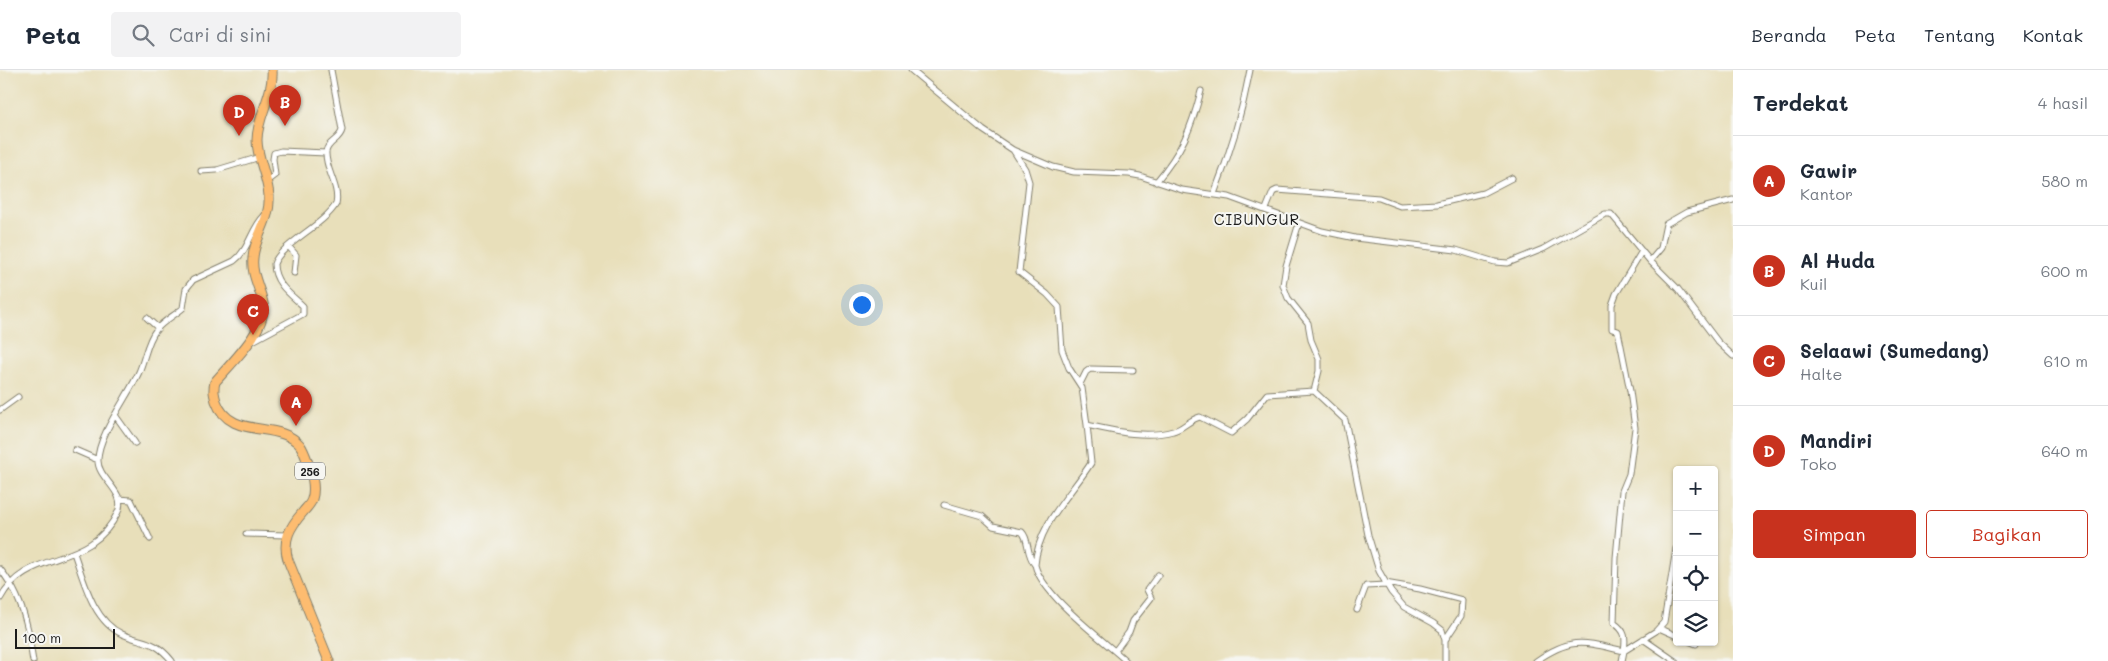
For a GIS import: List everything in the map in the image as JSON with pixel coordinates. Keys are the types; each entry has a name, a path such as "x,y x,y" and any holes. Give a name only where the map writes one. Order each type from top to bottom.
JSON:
{"main road":[{"name":"256","path":"272,70 272,86 257,134 260,157 270,200 268,212 252,260 263,304 263,313 258,327 246,345 215,382 213,391 219,408 230,420 252,428 284,434 295,440 301,447 311,472 313,494 311,503 287,535"},
{"path":"287,535 285,546 288,560 329,661"}],"street":[{"path":"246,345 303,314 303,306 285,290 274,269 276,260 289,247 308,233 336,204 336,193 326,154 330,144 340,135 342,130 331,70"},
{"path":"911,70 983,130 1013,150 1053,167 1074,172 1129,174 1182,190 1214,194 1266,209 1299,224 1355,238 1462,251 1495,262 1508,263 1543,248 1590,221 1608,214 1615,217 1650,261 1678,289 1718,342 1733,356"},
{"path":"1214,194 1225,167 1244,105 1250,70"},
{"path":"1156,182 1188,136 1201,91"},
{"path":"1013,150 1025,170 1029,182 1019,272 1057,304 1060,311 1064,355 1069,368 1084,392 1084,416 1087,425 1091,463 1052,516 1035,565"},
{"path":"267,181 274,176 274,153 281,151 326,154"},
{"path":"201,171 217,170 260,157"},
{"path":"1266,209 1273,192 1277,190 1379,198 1400,206 1437,204 1483,194 1512,178"},
{"path":"1650,261 1661,248 1666,224 1687,212 1733,200"},
{"path":"0,599 11,582 32,568 74,553 101,537 119,510 119,499 99,468 98,460 115,415 138,373 150,342 158,328 183,308 186,289 193,280 239,257 257,224 268,212"},
{"path":"1299,224 1286,266 1283,285 1288,298 1308,323 1310,340 1319,359 1314,391 1340,414 1345,422 1368,535 1385,584 1404,607 1442,630 1445,640 1445,661"},
{"path":"289,247 296,255 294,273"},
{"path":"1622,661 1626,638 1624,632 1614,623 1616,558 1622,491 1629,474 1635,428 1620,336 1618,331 1612,329 1612,305 1620,285 1642,251"},
{"path":"147,318 158,328"},
{"path":"1080,384 1086,372 1090,369 1133,370"},
{"path":"1087,425 1125,432 1167,432 1181,428 1200,417 1230,433 1247,419 1267,394 1314,391"},
{"path":"0,410 18,397"},
{"path":"115,415 135,444"},
{"path":"75,450 98,460"},
{"path":"119,499 131,500 150,539"},
{"path":"944,505 983,517 994,526 1022,532 1026,538 1029,557 1048,588 1071,613 1126,661"},
{"path":"246,534 287,535"},
{"path":"74,553 94,606 108,622 123,634 158,647 172,661"},
{"path":"1536,661 1563,646 1579,642 1624,651 1659,628 1666,617 1675,556"},
{"path":"0,569 11,582 28,628 33,661"},
{"path":"1115,651 1129,632 1133,621 1151,598 1147,590 1158,574"},
{"path":"1357,610 1366,586 1385,584 1420,589 1462,600 1462,616 1445,640"},
{"path":"1659,628 1673,634"},
{"path":"1643,640 1676,661"}],"place":[{"name":"Al Huda","path":"285,126"},
{"name":"Mandiri","path":"239,136"},
{"name":"Selaawi (Sumedang)","path":"253,335"},
{"name":"Gawir","path":"296,426"}],"district":[{"name":"CIBUNGUR","path":"1257,219"}]}
